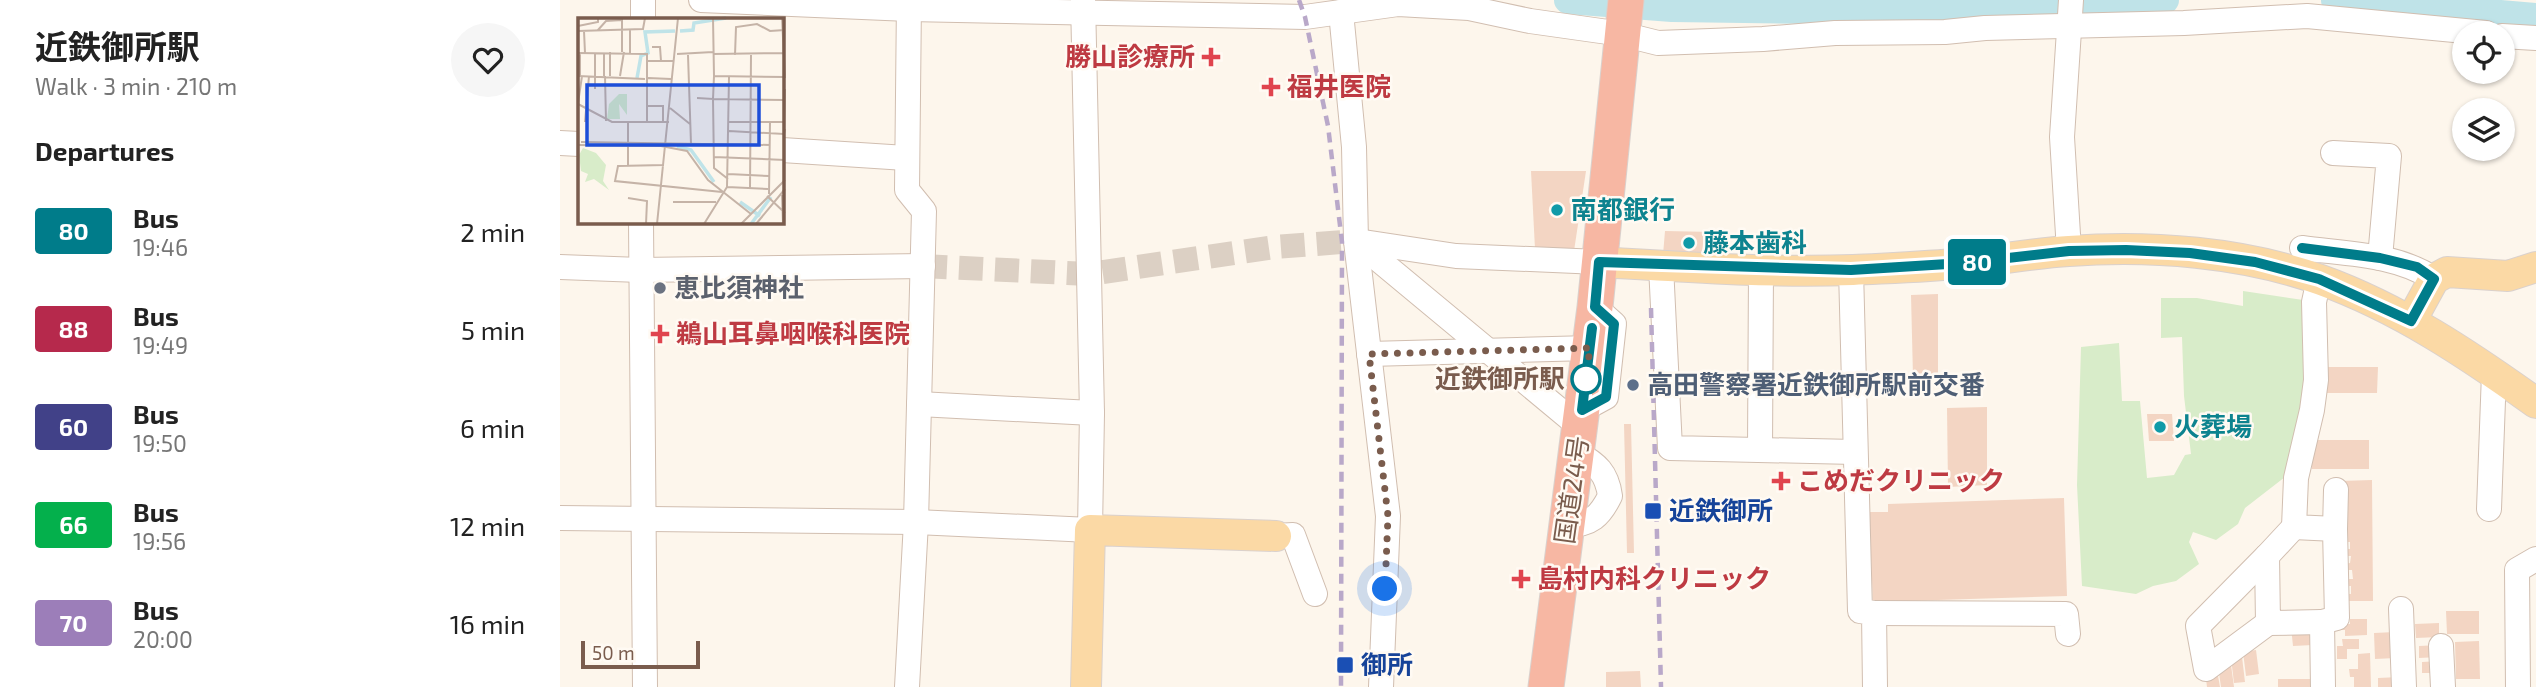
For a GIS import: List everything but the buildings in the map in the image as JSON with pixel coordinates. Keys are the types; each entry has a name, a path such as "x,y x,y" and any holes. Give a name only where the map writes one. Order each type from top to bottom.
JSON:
{"highway":[{"name":"国道24号","path":"1546,687 1595,307 1624,19"}],"main road":[{"path":"1599,262 1851,270 1964,263 2069,251 2126,250 2190,253 2255,262 2319,279 2411,321 2536,403"},
{"path":"2411,321 2434,279 2447,272 2508,276 2536,267"},
{"path":"1086,687 1090,530 1276,536"}],"street":[{"path":"643,0 643,18"},
{"path":"701,0 1083,5 1305,17 1398,4 1469,8 1530,21 1624,19 1658,43 1835,33 1945,32 1985,27 2184,23 2307,10 2452,29"},
{"path":"2069,251 2062,137 2071,0"},
{"path":"908,687 916,522 924,211 907,190 909,4"},
{"path":"560,518 916,522 1090,530 1092,414 1083,5"},
{"path":"1341,12 1354,147 1356,241 1388,516 1381,687"},
{"path":"2515,37 2536,38"},
{"path":"560,143 578,144"},
{"path":"784,150 906,158"},
{"path":"2333,153 2389,156 2380,258"},
{"path":"641,224 645,687"},
{"path":"1356,241 1456,256 1599,262"},
{"path":"1356,241 1580,430 1606,397 1614,324 1595,307"},
{"path":"2302,248 2380,258 2417,267 2434,279"},
{"path":"1661,265 1670,448 1855,452"},
{"path":"560,267 640,270 923,266"},
{"path":"1760,450 1761,269"},
{"path":"1851,270 1860,611 2066,614 2068,634"},
{"path":"2319,279 2314,302 2316,380 2312,410 2295,478 2294,527 2198,626 2206,669 2268,623 2322,622 2337,618 2336,490"},
{"path":"1369,354 1590,348"},
{"path":"2489,509 2494,373"},
{"path":"919,404 1092,414"},
{"path":"2294,527 2335,529"},
{"path":"1276,536 1293,535 1315,594"},
{"path":"2267,556 2268,623"},
{"path":"2518,687 2517,570 2536,559"},
{"path":"2401,609 2404,687"},
{"path":"1874,613 1875,687"},
{"path":"2322,622 2323,687"},
{"path":"2441,646 2443,687"}],"green space":[{"path":"2243,291 2310,301 2312,373 2285,477 2245,508 2238,524 2216,540 2193,532 2189,542 2199,564 2176,581 2153,586 2136,594 2082,586 2077,485 2081,347 2119,343 2122,401 2140,401 2147,478 2174,475 2185,455 2191,454 2184,396 2182,337 2161,338 2161,298 2197,298 2243,306"}],"waterway":[{"path":"1568,0 1672,8 1897,11 2165,0"},
{"path":"2335,0 2536,17"}],"tunnel":[{"path":"923,266 1089,274 1275,247 1356,241"}],"railway":[{"path":"1299,0 1328,126 1342,242 1341,687"},
{"path":"1651,308 1661,687"}],"bus line":[{"name":"80","path":"1592,328 1582,410 1606,397 1614,324 1595,307 1599,262 1851,270 1964,263 2069,251 2190,253 2255,262 2319,279 2411,321 2434,279 2417,267 2380,258 2302,248"}],"place":[{"name":"勝山診療所","path":"1211,57"},
{"name":"福井医院","path":"1271,87"},
{"name":"南都銀行","path":"1557,210"},
{"name":"藤本歯科","path":"1689,243"},
{"name":"恵比須神社","path":"660,288"},
{"name":"鵜山耳鼻咽喉科医院","path":"660,334"},
{"name":"近鉄御所駅","path":"1586,379"},
{"name":"高田警察署近鉄御所駅前交番","path":"1633,385"},
{"name":"火葬場","path":"2160,427"},
{"name":"こめだクリニック","path":"1781,481"},
{"name":"近鉄御所","path":"1653,511"},
{"name":"島村内科クリニック","path":"1521,579"},
{"name":"御所","path":"1345,665"}],"route":[{"path":"1385,589 1388,516 1369,354 1590,348 1586,379"}]}
